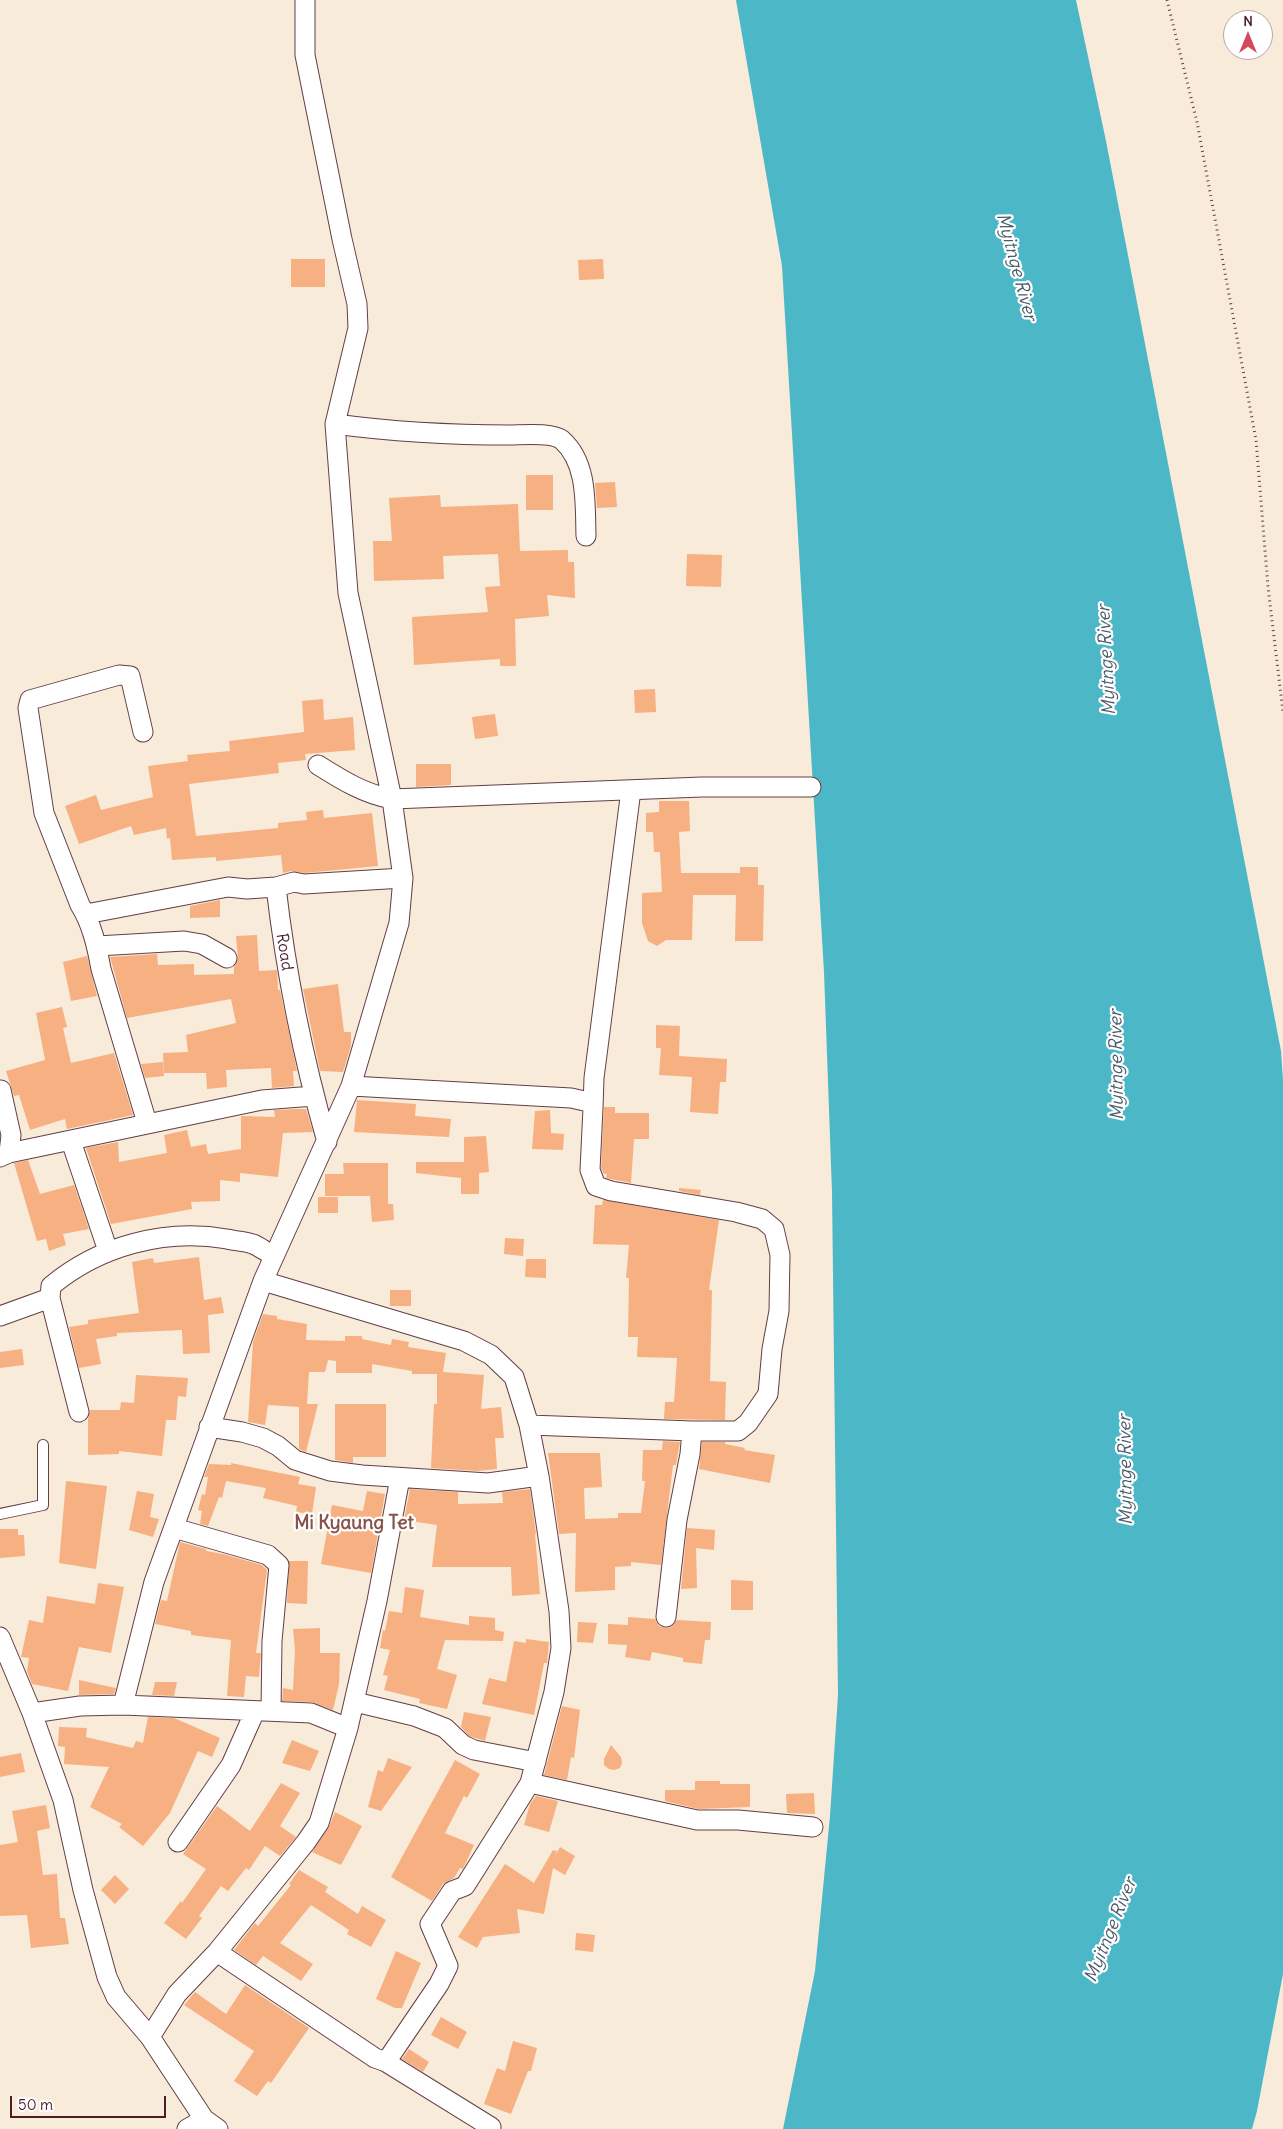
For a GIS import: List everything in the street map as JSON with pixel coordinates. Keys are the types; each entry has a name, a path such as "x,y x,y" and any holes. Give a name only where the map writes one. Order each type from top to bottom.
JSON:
{"street":[{"path":"123,1705 154,1582 273,1255 327,1142 351,1086 399,923 403,878 392,798 348,593 335,424 358,328 357,304 305,55 305,0"},
{"path":"335,424 422,434 539,434 560,438 575,453 582,478 586,536"},
{"path":"143,732 130,676 119,675 30,700 28,708 44,813 80,905 86,914 97,946 101,969 147,1123"},
{"path":"318,765 345,783 376,796 392,798 702,787 811,788"},
{"path":"529,1425 738,1431 748,1423 768,1394 772,1350 779,1311 780,1255 774,1229 762,1219 736,1212 610,1191 596,1186 590,1170 594,1078 630,790"},
{"path":"86,914 228,887 247,889 276,887 294,882 304,884 403,878"},
{"name":"Road","path":"276,887 285,961 314,1096 327,1142"},
{"path":"97,946 184,941 202,944 228,958"},
{"path":"351,1086 571,1098 588,1102 593,1108"},
{"path":"1,1090 11,1135 4,1155"},
{"path":"4,1155 262,1100 314,1096"},
{"path":"72,1141 108,1251"},
{"path":"79,1412 50,1298 51,1286 67,1273 108,1251 158,1237 212,1236 252,1244 273,1255"},
{"path":"263,1281 464,1341 491,1355 514,1378 529,1425 540,1476 559,1611 561,1648 554,1692 536,1762 530,1784 465,1886 452,1891 430,1924 448,1966 439,1984 386,2062"},
{"path":"0,1316 50,1298"},
{"path":"209,1427 242,1432 263,1438 278,1446 295,1460 330,1470 400,1478 488,1483 540,1476"},
{"path":"666,1618 677,1520 690,1454 692,1431"},
{"path":"150,2037 177,1994 217,1952 306,1842 319,1823 355,1702 384,1567 400,1478"},
{"path":"174,1528 268,1555 279,1565 263,1711 231,1765 178,1842"},
{"path":"0,1637 32,1713 63,1800 83,1890 107,1977 116,1997 150,2037 211,2124 187,2129"},
{"path":"355,1702 414,1716 446,1728 463,1745 474,1750 536,1762"},
{"path":"32,1713 80,1706 123,1705 311,1713 348,1728"},
{"path":"530,1784 697,1820 738,1820 813,1827"},
{"path":"217,1952 375,2058 386,2062 491,2127"}],"lane":[{"path":"0,1514 43,1505 43,1445"}],"path":[{"path":"1167,0 1197,122 1256,440 1268,586 1283,712"}],"water":[{"name":"Myitnge River","path":"736,0 1076,0 1106,141 1281,1051 1283,1080 1283,1974 1252,2129 783,2129 815,1971 830,1816 838,1695 832,1192 824,972 782,266"}],"building":[{"path":"291,259 325,259 325,287 291,287"},
{"path":"603,259 604,279 579,280 578,260"},
{"path":"526,475 553,475 553,510 526,510"},
{"path":"615,482 617,507 597,508 595,483"},
{"path":"440,495 441,507 518,504 520,551 568,550 568,562 574,562 575,598 547,595 549,616 515,619 516,666 500,666 500,659 414,665 412,617 488,612 485,587 500,586 498,554 443,556 444,579 374,581 373,541 392,541 389,498"},
{"path":"687,554 722,555 721,587 686,586"},
{"path":"655,689 656,712 635,713 634,690"},
{"path":"323,699 324,720 353,717 355,750 305,754 306,760 278,763 279,773 189,784 196,836 278,828 278,823 307,820 306,812 323,810 324,818 372,813 378,866 305,873 291,871 283,873 281,855 216,861 216,857 172,860 170,838 167,839 166,828 134,835 131,826 79,844 65,806 96,795 101,810 153,797 148,766 188,761 187,755 230,751 229,741 304,732 302,701"},
{"path":"495,714 498,736 475,739 472,717"},
{"path":"416,764 451,764 451,785 416,787"},
{"path":"659,801 689,801 690,831 679,832 681,873 740,873 740,867 758,867 758,885 764,885 763,941 735,941 736,895 693,895 692,940 666,940 657,946 648,941 642,923 642,893 662,892 660,852 654,852 653,832 646,832 646,813 659,812"},
{"path":"220,900 220,917 190,918 190,906"},
{"path":"257,935 259,971 277,970 278,990 280,990 297,1071 293,1071 294,1086 272,1088 271,1068 226,1070 227,1087 207,1089 206,1073 164,1073 163,1053 188,1052 186,1035 236,1023 231,999 127,1018 110,957 157,954 158,965 194,964 194,975 234,974 234,967 238,958 236,936"},
{"path":"87,956 97,996 71,1001 63,962"},
{"path":"338,984 344,1032 351,1032 351,1046 343,1072 320,1071 303,989"},
{"path":"62,1007 67,1027 63,1028 71,1063 114,1053 133,1115 67,1129 65,1119 30,1130 19,1095 14,1096 6,1071 45,1060 36,1013"},
{"path":"656,1025 680,1026 679,1056 727,1059 726,1082 720,1082 718,1114 690,1112 692,1077 659,1075 661,1048 656,1048"},
{"path":"163,1062 164,1076 145,1078 141,1064"},
{"path":"357,1100 416,1104 415,1116 451,1119 449,1137 354,1132"},
{"path":"604,1107 615,1107 615,1113 649,1113 649,1139 634,1139 631,1183 606,1178 607,1174 604,1174 601,1168"},
{"path":"306,1109 313,1132 283,1133 278,1177 240,1173 240,1182 220,1180 220,1201 191,1202 192,1209 111,1224 86,1148 118,1142 119,1162 167,1153 164,1135 187,1130 191,1147 206,1144 208,1154 241,1149 241,1116 275,1117 274,1110"},
{"path":"550,1110 551,1133 564,1134 563,1150 532,1149 535,1111"},
{"path":"486,1136 489,1172 479,1173 479,1194 461,1194 461,1178 416,1173 416,1162 464,1162 464,1137"},
{"path":"28,1160 40,1194 74,1185 89,1229 63,1234 66,1245 49,1251 46,1239 37,1241 14,1163"},
{"path":"343,1163 388,1163 388,1204 393,1204 394,1220 372,1222 370,1196 325,1196 325,1174 344,1174"},
{"path":"679,1188 701,1190 700,1195 679,1191"},
{"path":"318,1197 338,1197 338,1213 318,1213"},
{"path":"603,1200 719,1220 709,1290 712,1290 710,1381 726,1382 725,1420 664,1419 665,1402 674,1402 677,1358 637,1357 638,1337 628,1337 629,1278 626,1278 629,1245 593,1244 595,1205 602,1205"},
{"path":"505,1238 524,1239 523,1256 504,1254"},
{"path":"199,1257 204,1300 221,1297 224,1313 208,1315 210,1353 183,1354 182,1330 117,1333 117,1336 96,1339 101,1364 79,1368 69,1327 88,1324 88,1320 139,1313 132,1262 153,1258 154,1263"},
{"path":"526,1259 546,1259 546,1278 525,1277"},
{"path":"390,1290 411,1290 411,1306 390,1306"},
{"path":"263,1314 277,1316 277,1319 307,1324 306,1340 345,1341 345,1336 362,1336 362,1339 391,1345 392,1339 409,1342 408,1347 446,1353 443,1372 484,1375 481,1409 501,1407 504,1438 495,1438 497,1469 477,1471 431,1468 434,1404 437,1404 437,1374 412,1374 412,1371 372,1364 372,1373 336,1373 336,1361 328,1360 325,1372 309,1372 307,1404 318,1404 306,1452 299,1449 299,1407 268,1405 265,1425 248,1422 253,1342"},
{"path":"22,1349 24,1365 0,1368 0,1352"},
{"path":"136,1375 188,1378 186,1397 178,1396 176,1420 166,1420 162,1456 119,1451 119,1454 88,1455 88,1419 90,1410 120,1410 121,1402 134,1403"},
{"path":"335,1404 386,1404 386,1457 353,1457 353,1463 335,1460"},
{"path":"663,1441 680,1442 676,1465 673,1465 661,1565 631,1562 631,1566 615,1567 615,1590 575,1592 576,1533 559,1534 548,1453 600,1453 602,1487 584,1488 585,1519 618,1518 618,1513 641,1513 645,1481 642,1481 643,1450 662,1450"},
{"path":"702,1442 725,1442 725,1444 745,1448 744,1450 775,1455 770,1483 699,1469"},
{"path":"231,1463 300,1477 298,1484 316,1487 312,1514 296,1512 297,1506 263,1498 266,1488 226,1481 222,1498 219,1497 208,1526 200,1524 202,1511 198,1510 202,1494 205,1495 208,1477 204,1477 209,1464 231,1465"},
{"path":"66,1481 107,1486 96,1569 59,1563"},
{"path":"410,1489 458,1492 458,1504 503,1503 502,1492 530,1489 536,1534 540,1594 512,1596 511,1567 432,1567 437,1525 404,1520"},
{"path":"137,1491 154,1494 150,1517 159,1519 153,1537 129,1530"},
{"path":"367,1491 385,1494 371,1573 321,1564 332,1505 363,1511"},
{"path":"687,1528 715,1530 714,1550 696,1548 697,1588 681,1589"},
{"path":"0,1529 18,1529 18,1535 24,1535 25,1556 0,1558"},
{"path":"180,1542 206,1549 206,1551 262,1565 267,1570 256,1653 261,1653 259,1677 246,1676 244,1697 227,1696 231,1640 191,1635 191,1631 155,1624 161,1600 167,1601"},
{"path":"289,1561 308,1561 307,1604 287,1603"},
{"path":"731,1580 753,1581 753,1610 731,1610"},
{"path":"98,1583 124,1587 111,1653 79,1647 68,1691 32,1684 27,1671 29,1658 21,1657 29,1620 43,1623 47,1596 95,1604"},
{"path":"405,1587 424,1590 420,1617 469,1625 469,1616 495,1618 495,1630 504,1632 503,1641 445,1640 437,1669 457,1675 447,1709 419,1703 420,1699 384,1690 388,1676 383,1675 390,1650 380,1648 383,1630 385,1631 389,1611 402,1613"},
{"path":"628,1617 655,1619 659,1626 665,1628 671,1627 677,1620 711,1622 710,1640 705,1640 702,1664 683,1662 683,1658 652,1652 650,1661 625,1657 627,1645 608,1644 608,1624 628,1625"},
{"path":"578,1622 597,1623 593,1643 577,1642"},
{"path":"320,1628 320,1653 340,1653 339,1684 333,1710 312,1702 282,1701 283,1688 293,1690 295,1650 293,1629"},
{"path":"526,1639 549,1642 547,1663 544,1663 534,1715 482,1704 489,1678 506,1682 514,1641 526,1643"},
{"path":"79,1680 116,1688 114,1694 79,1695"},
{"path":"155,1682 177,1682 174,1696 152,1695"},
{"path":"562,1706 580,1710 574,1758 571,1757 567,1780 544,1775"},
{"path":"464,1712 491,1717 485,1741 469,1736 461,1727"},
{"path":"148,1717 174,1718 220,1738 212,1757 198,1751 170,1813 143,1846 119,1827 122,1824 90,1807 109,1767 64,1764 65,1747 58,1746 59,1727 87,1728 86,1737 133,1748 136,1741 143,1743"},
{"path":"292,1740 319,1751 310,1771 282,1763"},
{"path":"611,1745 621,1757 622,1763 620,1768 614,1770 604,1765 604,1759"},
{"path":"21,1753 25,1772 0,1777 0,1757"},
{"path":"388,1758 412,1767 381,1811 368,1807 378,1770 383,1772"},
{"path":"455,1760 480,1774 467,1798 464,1796 445,1833 474,1845 463,1869 460,1868 454,1878 443,1884 432,1901 391,1877"},
{"path":"695,1781 720,1781 720,1784 750,1784 750,1807 698,1809 665,1801 665,1790 695,1790"},
{"path":"281,1783 300,1793 280,1826 296,1837 280,1856 265,1846 249,1870 246,1868 228,1891 221,1886 199,1916 202,1918 186,1939 164,1923 181,1901 182,1903 206,1869 183,1854 217,1806 250,1831"},
{"path":"814,1793 815,1814 787,1813 786,1794"},
{"path":"536,1796 558,1801 549,1832 524,1825 530,1804"},
{"path":"46,1805 50,1828 37,1831 43,1875 57,1874 60,1918 65,1918 69,1944 31,1948 27,1915 0,1916 0,1845 18,1842 12,1811"},
{"path":"335,1812 362,1826 341,1865 312,1852 328,1829"},
{"path":"560,1847 575,1856 565,1875 553,1868 544,1914 517,1909 520,1933 483,1937 477,1948 458,1937 505,1864 534,1883 553,1850 557,1851 555,1856"},
{"path":"299,1870 328,1887 325,1892 358,1914 362,1906 386,1920 371,1947 347,1934 349,1930 311,1905 280,1943 313,1964 301,1981 263,1956 256,1965 234,1950 255,1923 258,1926 291,1885 289,1884"},
{"path":"115,1875 129,1889 115,1904 101,1890"},
{"path":"576,1933 595,1935 593,1952 575,1950"},
{"path":"396,1951 421,1963 402,2008 395,2008 376,1999"},
{"path":"245,1985 309,2028 271,2083 268,2081 257,2096 234,2081 254,2051 184,2005 195,1992 226,2014"},
{"path":"441,2017 467,2032 458,2049 431,2035"},
{"path":"513,2041 537,2048 531,2071 528,2071 511,2114 484,2104 497,2068 505,2071"},
{"path":"409,2049 429,2062 423,2072 402,2059"}],"district":[{"name":"Mi Kyaung Tet","path":"354,1524"}]}
